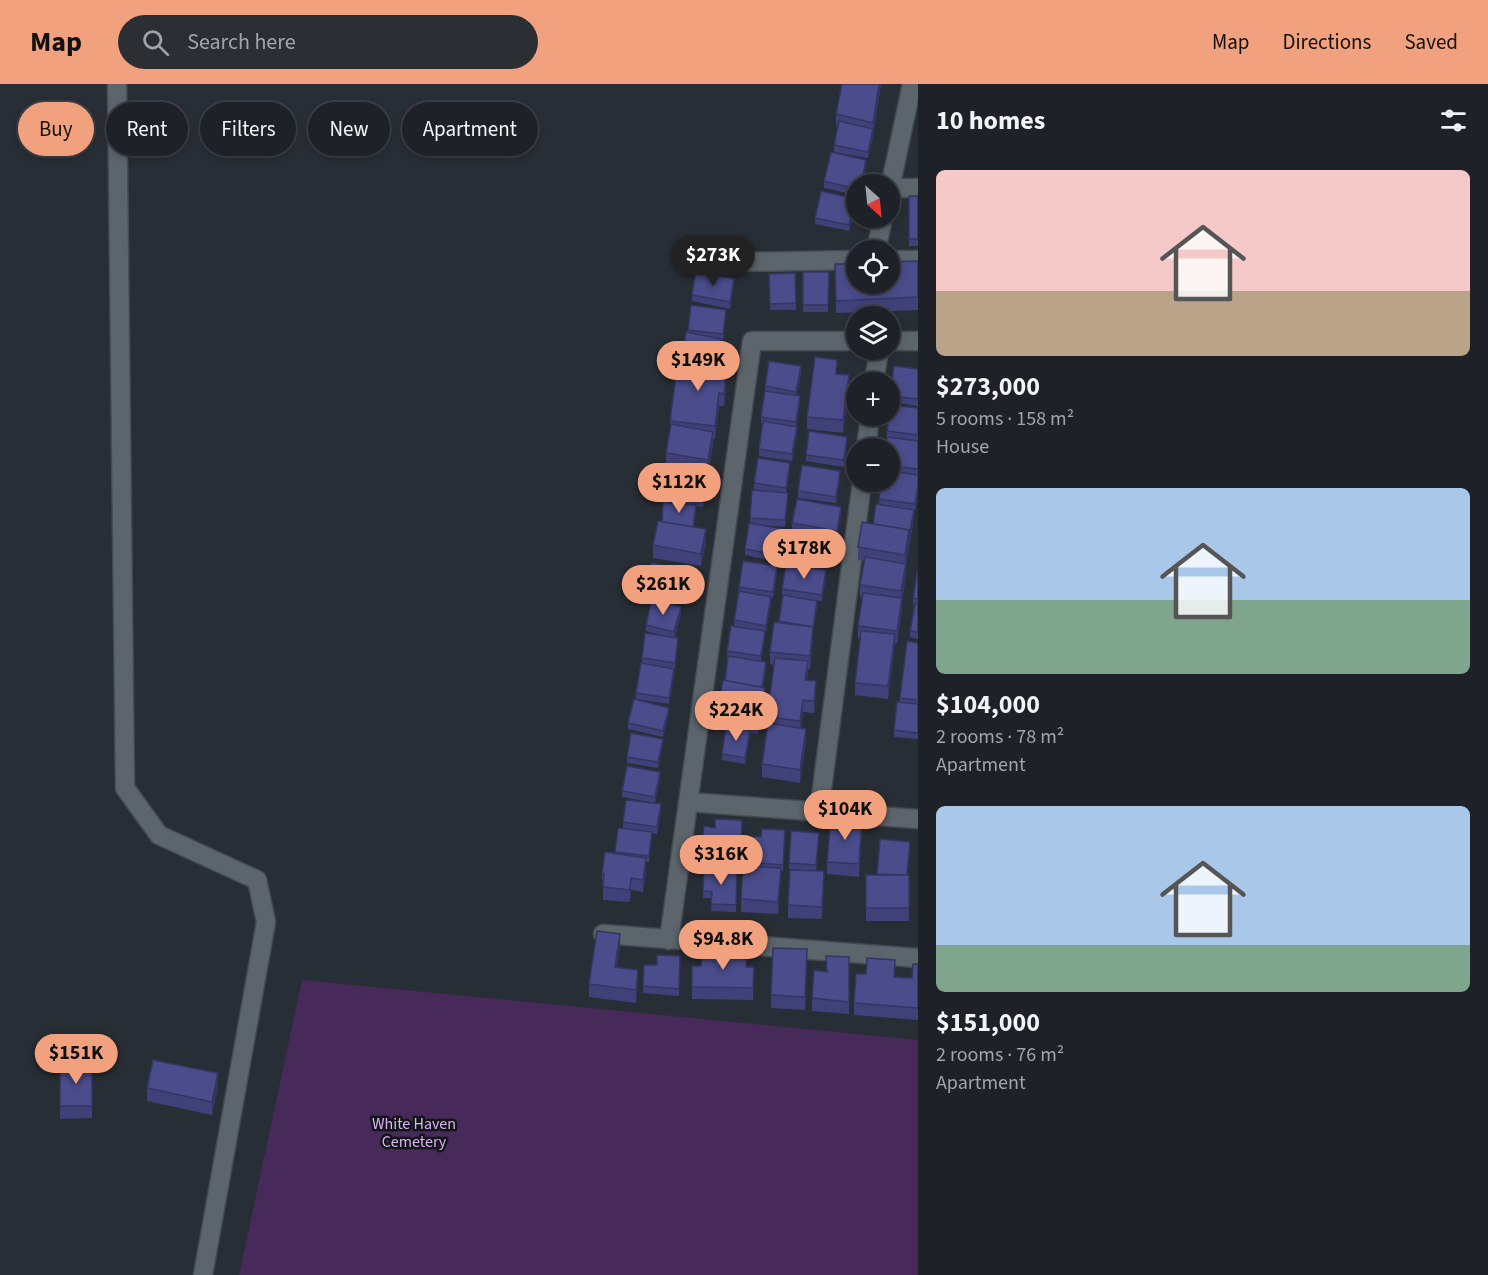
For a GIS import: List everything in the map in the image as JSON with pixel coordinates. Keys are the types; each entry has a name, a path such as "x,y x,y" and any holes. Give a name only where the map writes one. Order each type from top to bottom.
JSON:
{"street":[{"path":"117,84 125,788 159,835 257,880 266,922 203,1275"},
{"path":"893,174 912,84"},
{"path":"900,188 918,188"},
{"path":"685,263 846,260"},
{"path":"900,260 918,260"},
{"path":"669,940 752,341 846,341"},
{"path":"900,341 918,341"},
{"path":"819,812 861,492"},
{"path":"688,802 918,819"},
{"path":"603,934 918,958"}],"green space":[{"name":"White Haven Cemetery","path":"302,980 918,1040 918,1275 239,1275"}],"building":[{"path":"842,84 879,84 873,123 836,114"},
{"path":"839,121 873,129 868,152 834,145"},
{"path":"831,152 866,160 863,174 846,174 846,186 824,181"},
{"path":"821,191 846,197 846,224 815,218"},
{"path":"909,196 918,196 918,239 909,239"},
{"path":"918,261 918,297 836,301 835,264 846,264 846,294 900,294 900,262"},
{"path":"696,271 734,279 730,302 692,295"},
{"path":"803,272 829,272 828,305 803,305"},
{"path":"795,273 796,303 770,304 769,274"},
{"path":"691,305 726,310 723,334 688,330"},
{"path":"686,332 721,339 716,364 681,361"},
{"path":"815,357 837,360 836,374 846,375 843,420 807,417"},
{"path":"678,360 727,365 724,394 719,393 715,426 670,421"},
{"path":"769,361 801,366 796,392 765,386"},
{"path":"894,366 918,369 918,399 900,397 900,372 893,372"},
{"path":"765,391 800,396 796,422 761,417"},
{"path":"900,406 918,408 918,435 887,431 888,426 900,426"},
{"path":"763,421 797,427 792,454 759,449"},
{"path":"671,424 713,432 708,460 666,453"},
{"path":"809,431 847,437 844,460 806,455"},
{"path":"900,439 918,441 918,469 900,467"},
{"path":"758,458 790,463 786,488 754,483"},
{"path":"802,465 840,471 836,497 798,491"},
{"path":"669,469 707,477 703,501 665,493"},
{"path":"900,472 918,475 915,504 879,499 880,492 900,492"},
{"path":"752,490 788,493 785,520 750,518"},
{"path":"797,499 841,507 837,531 792,523"},
{"path":"663,502 696,505 693,527 662,522"},
{"path":"876,504 914,510 909,536 909,530 873,524"},
{"path":"658,521 706,529 701,554 653,545"},
{"path":"862,522 909,530 905,555 858,547"},
{"path":"749,523 783,529 778,555 745,549"},
{"path":"790,532 833,538 830,562 787,556"},
{"path":"865,557 906,564 901,591 860,585"},
{"path":"743,561 777,566 773,592 739,587"},
{"path":"652,563 688,570 683,598 646,591"},
{"path":"786,564 826,570 822,595 782,589"},
{"path":"918,573 918,599 913,598"},
{"path":"739,591 771,597 766,626 734,620"},
{"path":"863,593 902,598 897,631 858,626"},
{"path":"783,595 817,601 813,627 779,621"},
{"path":"652,599 681,607 674,632 646,625"},
{"path":"915,604 918,604 918,632 910,631"},
{"path":"774,622 813,627 810,656 770,652"},
{"path":"731,626 765,631 761,656 727,651"},
{"path":"861,631 895,634 888,686 855,683"},
{"path":"645,633 678,638 675,663 642,658"},
{"path":"907,641 918,643 918,700 900,698"},
{"path":"728,656 766,662 762,687 725,681"},
{"path":"775,658 808,661 805,680 816,681 814,701 803,700 800,721 767,717"},
{"path":"641,663 674,669 669,698 636,693"},
{"path":"723,680 765,688 758,722 717,714"},
{"path":"634,699 669,708 663,731 628,723"},
{"path":"897,702 918,704 918,733 894,730"},
{"path":"768,723 806,729 800,770 762,764"},
{"path":"726,727 750,730 745,758 722,754"},
{"path":"631,733 663,739 658,762 627,757"},
{"path":"627,766 660,772 655,797 622,791"},
{"path":"626,800 661,804 657,827 623,822"},
{"path":"831,817 862,819 859,864 827,862"},
{"path":"715,819 742,820 741,856 701,853 704,826 715,828"},
{"path":"618,828 652,832 649,856 615,852"},
{"path":"762,829 785,830 783,865 748,862 749,836 761,837"},
{"path":"791,831 819,833 816,865 789,863"},
{"path":"880,839 910,842 907,875 877,874"},
{"path":"605,852 646,858 643,880 631,878 630,890 603,887"},
{"path":"743,866 781,868 778,902 741,899"},
{"path":"704,869 737,871 736,905 711,904 712,892 703,891"},
{"path":"790,870 824,871 822,907 788,905"},
{"path":"866,875 909,875 909,908 866,908"},
{"path":"597,931 620,934 615,967 638,970 636,990 589,984"},
{"path":"773,948 807,949 805,997 771,995"},
{"path":"702,949 747,953 746,967 754,967 753,988 692,987 692,966 701,966"},
{"path":"657,955 680,956 679,989 643,986 644,965 657,965"},
{"path":"826,956 849,957 849,1002 812,998 814,970 827,972"},
{"path":"867,958 895,960 894,977 912,978 913,964 918,964 918,1008 854,1003 856,974 866,974"},
{"path":"153,1060 218,1073 212,1102 147,1088"},
{"path":"92,1063 92,1106 60,1106 60,1064"}]}
